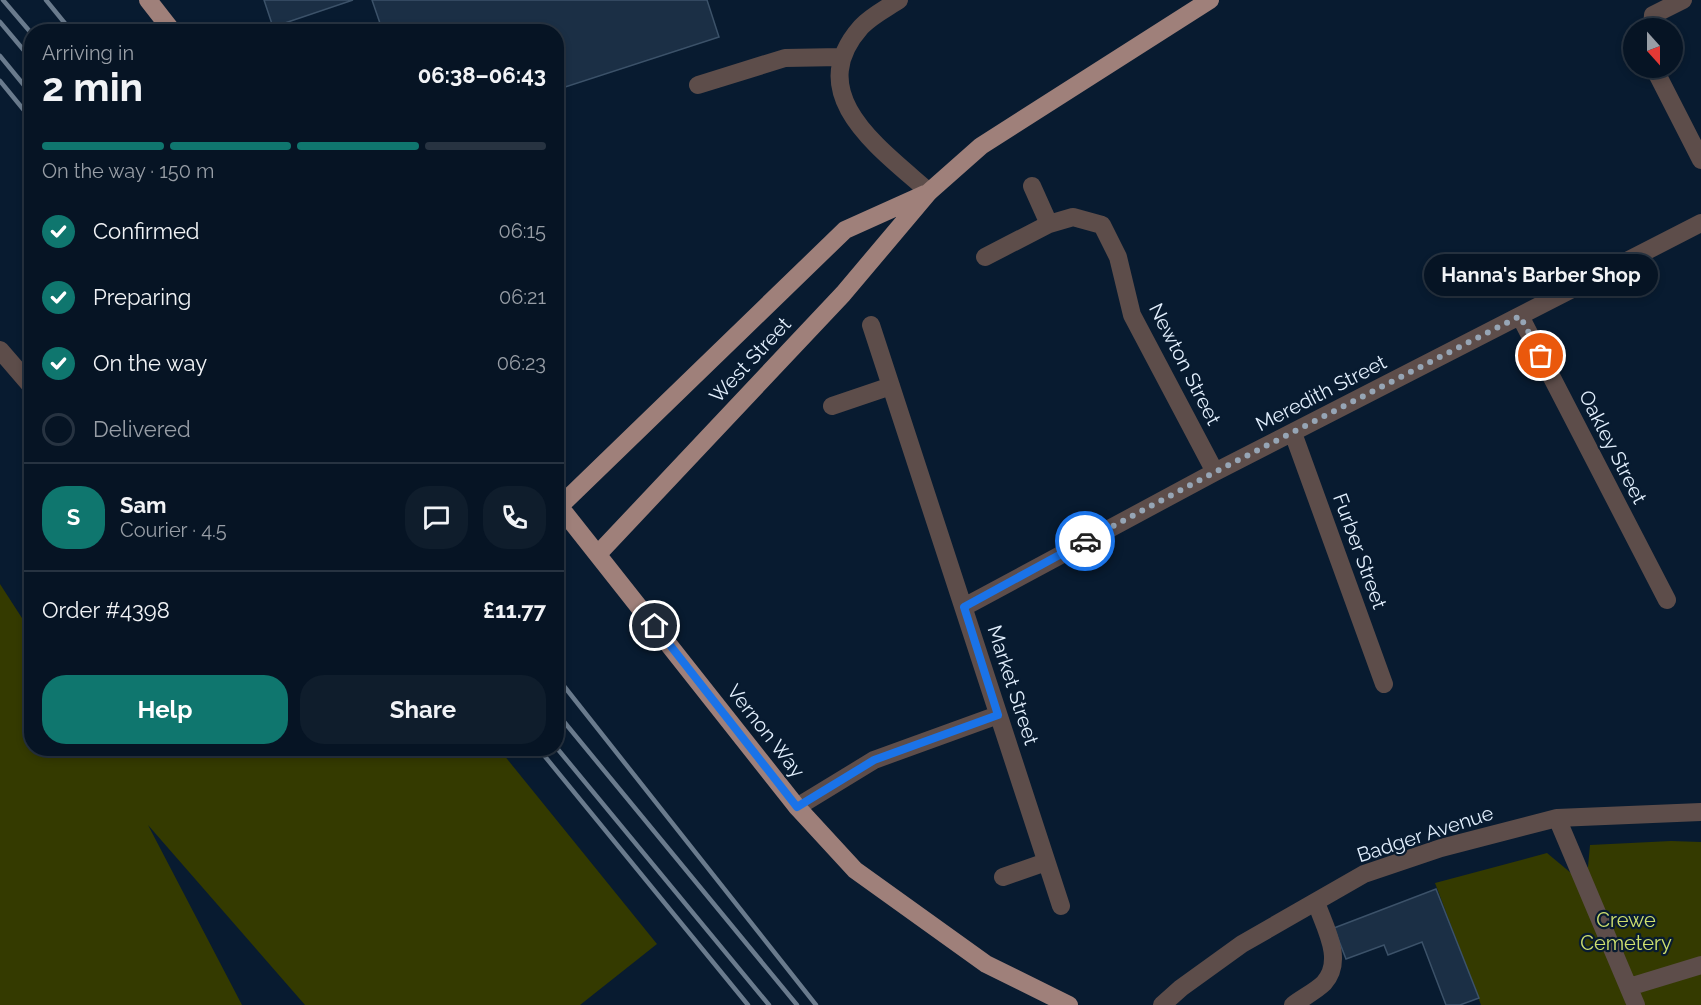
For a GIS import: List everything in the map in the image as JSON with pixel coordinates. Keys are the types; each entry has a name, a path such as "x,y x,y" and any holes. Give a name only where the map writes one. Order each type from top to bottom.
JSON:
{"main road":[{"path":"148,0 167,24"},
{"name":"West Street","path":"598,554 843,294 929,192 981,146 1210,0"},
{"name":"West Street","path":"564,498 844,230 929,192"},
{"name":"Vernon Way","path":"564,512 797,807 855,870 986,964 1069,1005"}],"street":[{"path":"899,0 862,26 841,57 839,92 857,124 929,192"},
{"path":"1658,18 1683,0"},
{"path":"698,85 785,58 841,57"},
{"path":"1659,78 1701,160"},
{"path":"1032,186 1048,224"},
{"name":"Newton Street","path":"985,257 1048,224 1072,217 1102,225 1118,257 1132,315 1215,472"},
{"name":"Meredith Street","path":"964,607 1215,472 1701,223"},
{"name":"Oakley Street","path":"1520,316 1667,600"},
{"name":"Market Street","path":"872,325 1061,906"},
{"path":"4,362 24,380"},
{"path":"832,406 891,386"},
{"name":"Furber Street","path":"1293,433 1384,684"},
{"path":"797,807 874,760 998,715"},
{"name":"Badger Avenue","path":"1162,1005 1242,944 1364,874 1440,848 1557,818 1701,812"},
{"path":"1557,818 1636,1005"},
{"path":"1003,877 1046,862"},
{"path":"1293,1005 1324,983 1332,968 1334,954 1316,902"},
{"path":"1629,987 1701,965"}],"green space":[{"path":"0,584 24,621 24,756 505,756 657,944 580,1005 305,1005 148,825 242,1005 0,1005"},
{"name":"Crewe Cemetery","path":"1671,841 1701,842 1701,1005 1481,1005 1435,883 1547,853 1571,873 1588,867 1590,845"}],"building":[{"path":"264,0 353,0 282,24 272,24"},
{"path":"372,0 707,0 719,37 564,87 564,24 380,24"},
{"path":"1436,889 1479,998 1460,1005 1446,1005 1422,942 1388,955 1384,945 1346,959 1334,928"}],"railway":[{"path":"3,0 24,25"},
{"path":"46,0 66,24"},
{"path":"0,22 24,50"},
{"path":"0,56 24,85"},
{"path":"0,81 24,110"},
{"path":"564,686 816,1005"},
{"path":"564,722 797,1005"},
{"path":"545,756 748,1005"},
{"path":"563,756 769,1005"}],"way so far":[{"path":"1085,541 1520,316 1541,356"}],"place":[{"name":"Hanna's Barber Shop","path":"1541,356"}],"route":[{"path":"655,626 797,807 874,760 998,715 964,607 1085,541"}]}
